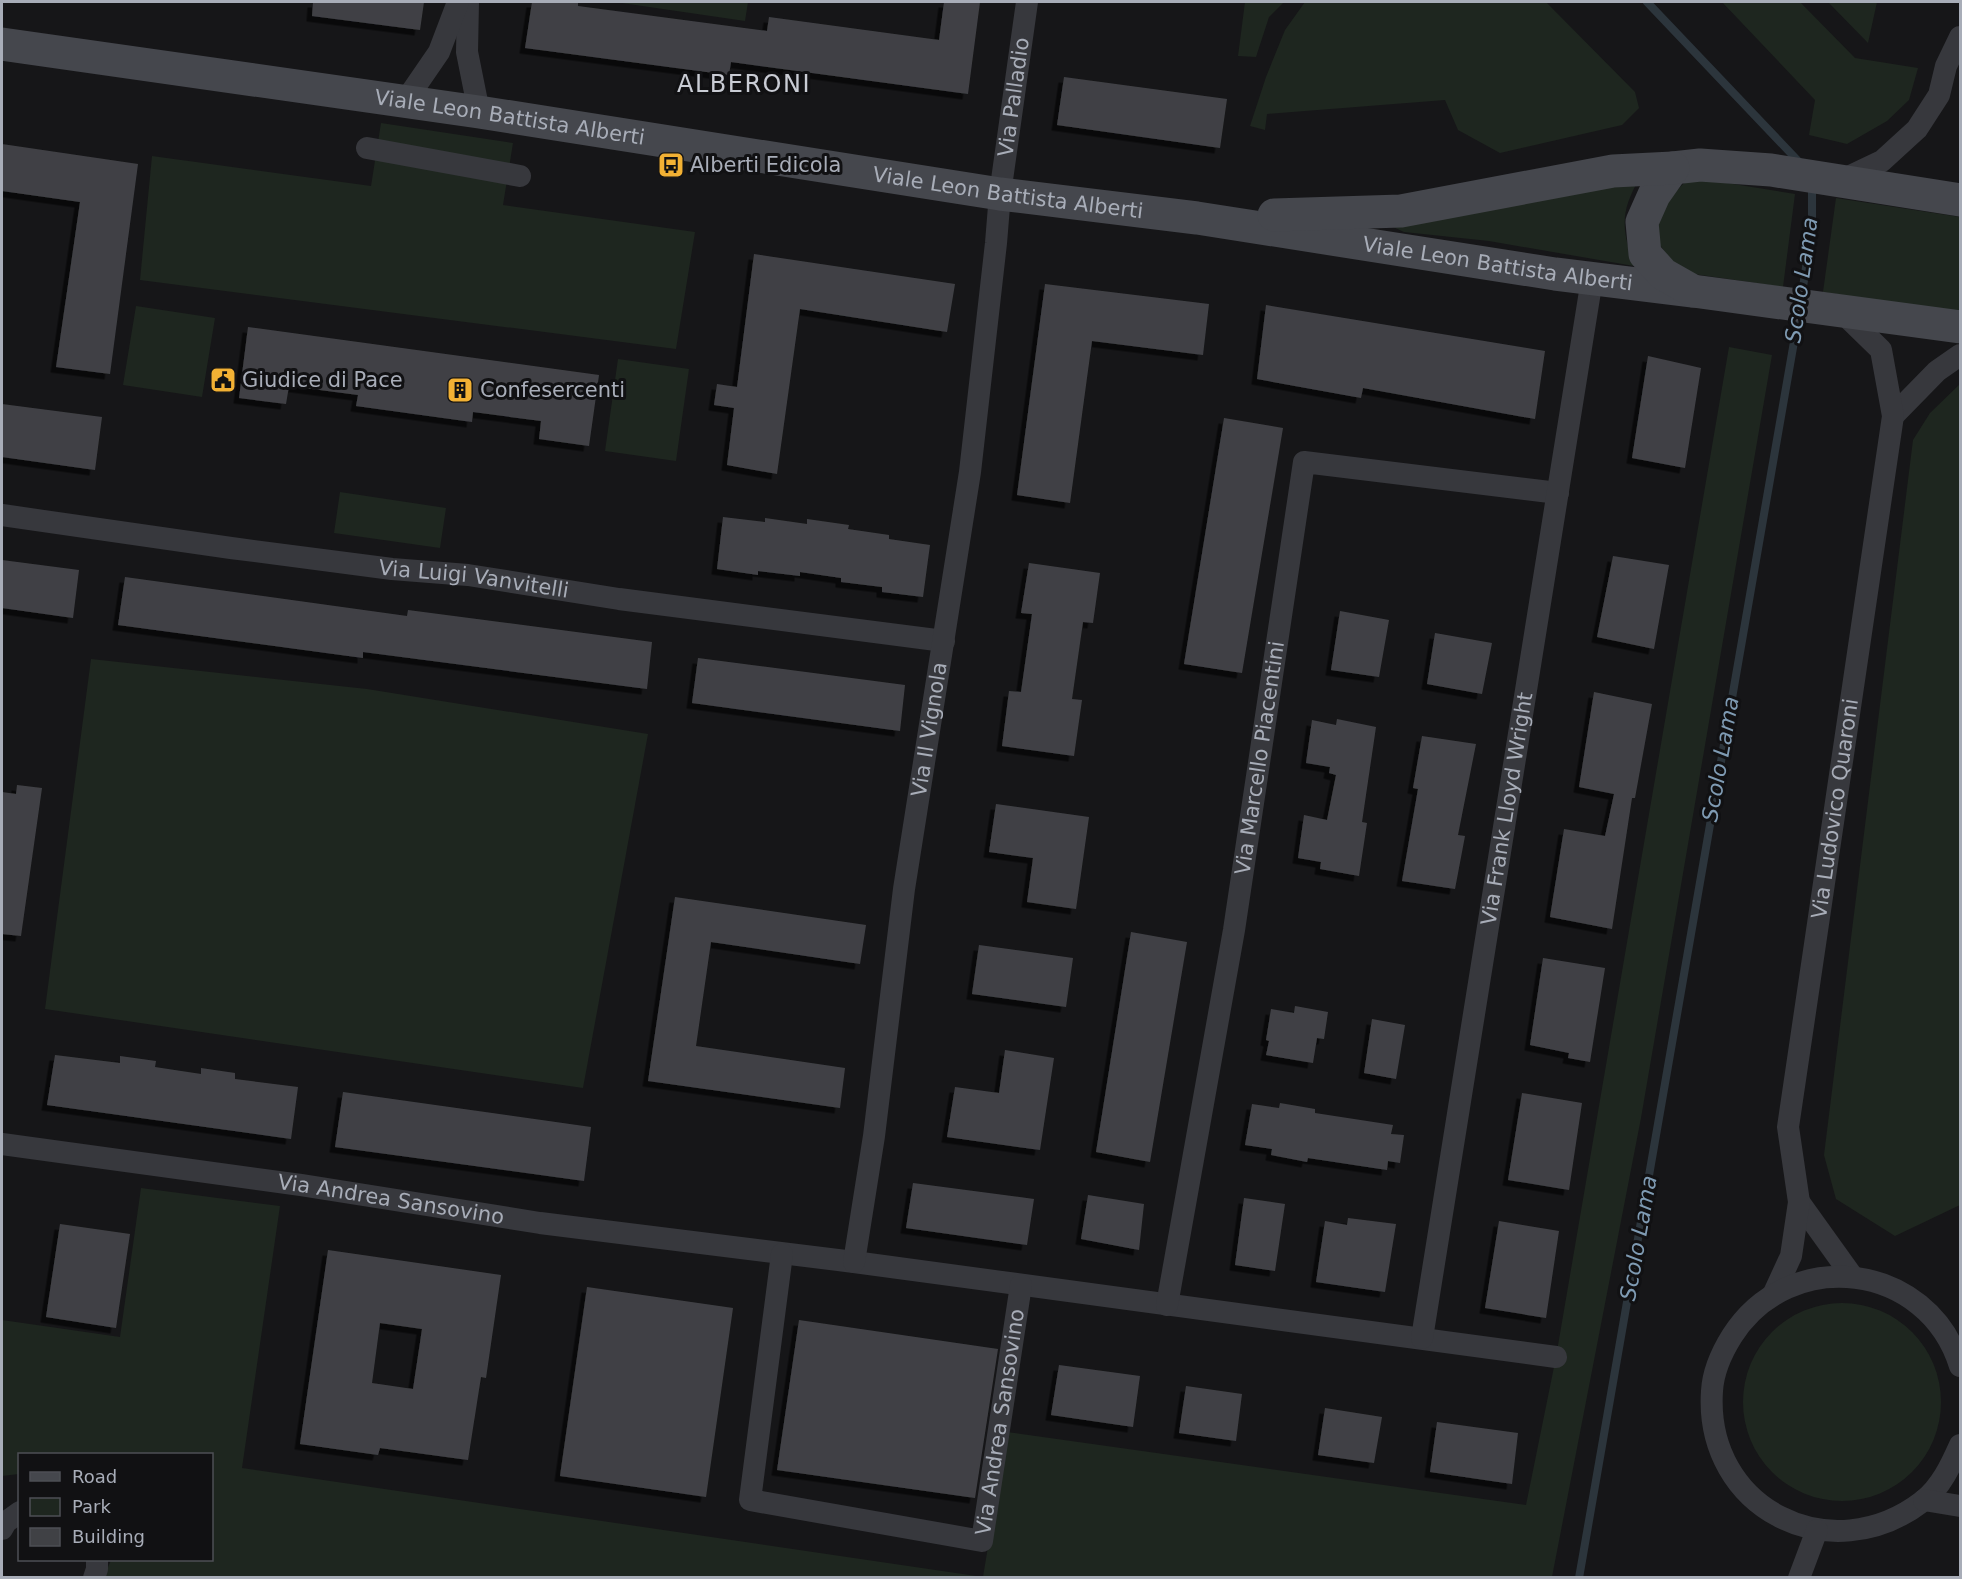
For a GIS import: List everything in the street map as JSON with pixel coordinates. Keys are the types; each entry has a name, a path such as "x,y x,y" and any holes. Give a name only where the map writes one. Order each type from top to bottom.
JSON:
{"main road":[{"name":"Viale Leon Battista Alberti","path":"2,44 479,112 1000,194 1197,218 1592,279 1767,300 1842,312"},
{"name":"Viale Leon Battista Alberti","path":"1197,218 1401,211 1613,171 1700,165 1771,170 1839,181"},
{"path":"1673,168 1654,195 1642,222 1645,254 1662,274 1693,291"},
{"path":"1839,181 1960,200"},
{"path":"1842,312 1960,327"}],"street":[{"path":"404,103 439,52 458,2"},
{"path":"468,2 467,52 479,112"},
{"name":"Via Palladio","path":"1000,194 1027,2"},
{"path":"1839,181 1882,161 1917,129 1939,95 1946,66 1960,37"},
{"path":"367,148 520,176"},
{"name":"Via Il Vignola","path":"854,1263 874,1136 904,889 970,472 1000,194"},
{"name":"Via Frank Lloyd Wright","path":"1422,1338 1592,279"},
{"name":"Via Ludovico Quaroni","path":"1773,1295 1791,1256 1799,1202 1788,1128 1893,416 1881,350 1842,312"},
{"path":"1893,416 1937,371 1960,355"},
{"name":"Via Marcello Piacentini","path":"1167,1305 1234,930 1304,462 1557,493"},
{"name":"Via Luigi Vanvitelli","path":"2,514 231,548 392,569 468,575 620,599 944,642"},
{"name":"Via Andrea Sansovino","path":"2,1144 301,1185 540,1223 1556,1357"},
{"name":"Via Ludovico Quaroni","path":"1799,1202 1852,1276"},
{"name":"Via Andrea Sansovino","path":"782,1254 750,1500 982,1541 1021,1286"},
{"path":"1960,1366 1955,1349 1937,1321 1913,1299 1884,1284 1852,1276 1811,1279 1773,1295 1743,1319 1722,1352 1712,1390 1713,1428 1726,1465 1749,1496 1780,1518 1816,1530 1855,1531 1892,1521 1924,1500 1946,1475 1960,1445"},
{"path":"1924,1500 1960,1506"},
{"path":"2,1529 6,1522 18,1513"},
{"path":"1798,1578 1816,1530"},
{"path":"94,1578 97,1561"}],"green space":[{"path":"615,2 748,2 745,21"},
{"path":"1245,2 1284,2 1269,17 1256,57 1238,56"},
{"path":"1305,2 1546,2 1635,92 1639,108 1622,125 1500,153 1458,130 1445,100 1267,114 1265,130 1250,126 1285,30"},
{"path":"1722,2 1800,2 1855,58 1918,68 1909,100 1887,121 1847,144 1809,135 1815,100"},
{"path":"1828,2 1877,2 1868,43"},
{"path":"381,123 513,143 503,205 695,232 676,349 140,280 152,156 371,186"},
{"path":"1641,176 1629,199 1625,220 1625,230 1634,266 1489,241 1404,232 1391,226"},
{"path":"1696,178 1795,194 1783,287 1687,273 1670,259 1660,245 1656,227 1666,202 1683,184"},
{"path":"1836,198 1960,217 1960,313 1823,292"},
{"path":"136,306 215,318 202,397 123,385"},
{"path":"1729,347 1772,355 1641,1118 1552,1577 983,1577 1007,1432 1526,1505 1556,1357"},
{"path":"618,359 689,369 676,461 605,451"},
{"path":"1960,384 1960,1205 1895,1236 1836,1199 1824,1155 1913,440 1930,413"},
{"path":"340,492 446,508 440,548 334,533"},
{"path":"91,659 367,689 648,734 583,1088 45,1009"},
{"path":"141,1188 280,1206 242,1468 983,1577 104,1577 111,1561 213,1561 213,1453 18,1453 18,1474 2,1476 2,1320 120,1337"},
{"path":"1832,1303 1852,1303 1889,1314 1919,1339 1934,1364 1941,1392 1937,1431 1930,1449 1905,1479 1889,1490 1871,1497 1852,1501 1832,1501 1795,1490 1765,1465 1754,1449 1747,1431 1743,1412 1743,1392 1754,1355 1779,1325 1795,1314 1813,1307"}],"building":[{"path":"313,2 424,2 420,30 312,16"},
{"path":"532,2 578,2 578,6 767,31 769,17 939,40 944,2 980,2 968,94 731,62 729,75 525,48"},
{"path":"1064,77 1227,99 1220,148 1057,125"},
{"path":"2,144 138,164 110,374 56,367 80,202 2,191"},
{"path":"754,254 955,284 947,332 800,309 777,474 727,465 734,408 714,405 717,384 737,387"},
{"path":"1045,284 1209,304 1203,355 1092,341 1070,503 1017,495"},
{"path":"1266,305 1545,351 1535,419 1363,388 1361,398 1257,379"},
{"name":"Confesercenti","path":"248,327 599,375 589,446 539,439 541,421 473,412 472,422 356,406 358,395 289,386 286,404 239,398"},
{"path":"1648,356 1701,368 1685,468 1632,458"},
{"path":"2,404 102,417 95,470 2,457"},
{"path":"1224,418 1283,428 1242,673 1184,664"},
{"path":"723,517 765,522 765,518 807,524 807,519 849,525 848,529 889,535 889,539 930,545 923,597 882,592 882,587 841,582 841,578 800,572 800,576 758,571 758,575 717,569"},
{"path":"1613,556 1669,565 1654,649 1597,637"},
{"path":"2,560 79,570 73,618 2,608"},
{"path":"1029,563 1100,573 1093,623 1083,622 1072,699 1082,700 1074,756 1002,746 1009,691 1021,692 1032,614 1021,613"},
{"path":"125,577 407,616 408,610 652,642 647,689 363,652 363,658 118,625"},
{"path":"1340,611 1389,620 1379,677 1331,670"},
{"path":"1435,633 1492,643 1482,694 1427,684"},
{"path":"698,658 905,685 900,731 692,703"},
{"path":"1594,692 1652,704 1635,798 1632,798 1612,929 1550,917 1564,829 1605,836 1614,794 1579,787"},
{"path":"1337,719 1376,727 1362,822 1367,823 1359,876 1320,869 1321,862 1298,858 1304,815 1327,820 1336,775 1329,773 1330,767 1306,763 1312,720 1336,725"},
{"path":"1422,736 1476,744 1458,835 1465,836 1455,889 1402,881 1418,789 1413,788"},
{"path":"17,785 42,788 21,936 2,934 2,792 16,794"},
{"path":"996,804 1089,817 1076,909 1027,902 1033,858 989,852"},
{"path":"675,897 866,925 860,964 711,942 696,1046 845,1068 840,1108 648,1081"},
{"path":"1131,932 1187,942 1150,1162 1096,1152"},
{"path":"979,945 1073,958 1066,1007 972,994"},
{"path":"1543,958 1605,968 1590,1062 1568,1058 1569,1053 1530,1045"},
{"path":"1295,1006 1328,1012 1324,1039 1317,1038 1313,1063 1266,1055 1271,1009 1294,1013"},
{"path":"1372,1019 1405,1025 1396,1079 1364,1073"},
{"path":"1005,1050 1054,1058 1040,1150 947,1137 955,1087 999,1093"},
{"path":"55,1055 120,1063 120,1056 156,1061 155,1067 201,1074 201,1068 235,1073 235,1079 298,1087 291,1139 47,1105"},
{"path":"343,1092 591,1127 584,1181 335,1147"},
{"path":"1522,1093 1582,1103 1569,1190 1508,1180"},
{"path":"1280,1103 1315,1109 1315,1113 1393,1125 1391,1134 1404,1135 1400,1163 1388,1161 1387,1170 1308,1158 1307,1162 1271,1155 1272,1149 1245,1145 1252,1104 1279,1108"},
{"path":"913,1183 1034,1199 1027,1245 906,1228"},
{"path":"1088,1195 1144,1204 1139,1250 1081,1239"},
{"path":"1244,1198 1285,1204 1275,1271 1235,1265"},
{"path":"1348,1218 1396,1224 1385,1292 1316,1282 1325,1221 1347,1225"},
{"path":"1499,1221 1559,1231 1546,1318 1485,1308"},
{"path":"60,1224 130,1234 116,1328 46,1317"},
{"path":"328,1250 501,1275 486,1378 481,1377 468,1460 380,1448 378,1455 300,1444","holes":["380,1323 422,1329 413,1389 372,1383"]},
{"path":"587,1287 733,1308 706,1497 560,1476"},
{"path":"799,1320 998,1349 975,1498 777,1470"},
{"path":"1059,1365 1140,1376 1133,1427 1051,1415"},
{"path":"1186,1386 1242,1394 1236,1441 1179,1433"},
{"path":"1325,1408 1382,1417 1374,1463 1318,1455"},
{"path":"1437,1422 1518,1433 1512,1484 1430,1472"}],"waterway":[{"name":"Scolo Lama","path":"1647,2 1801,164"},
{"name":"Scolo Lama","path":"1801,300 1812,228 1812,182"},
{"name":"Scolo Lama","path":"1579,1578 1799,313"}],"place":[{"name":"Alberti Edicola","path":"671,165"},
{"name":"Giudice di Pace","path":"223,380"},
{"name":"Confesercenti","path":"460,390"}],"district":[{"name":"ALBERONI","path":"744,84"}]}
